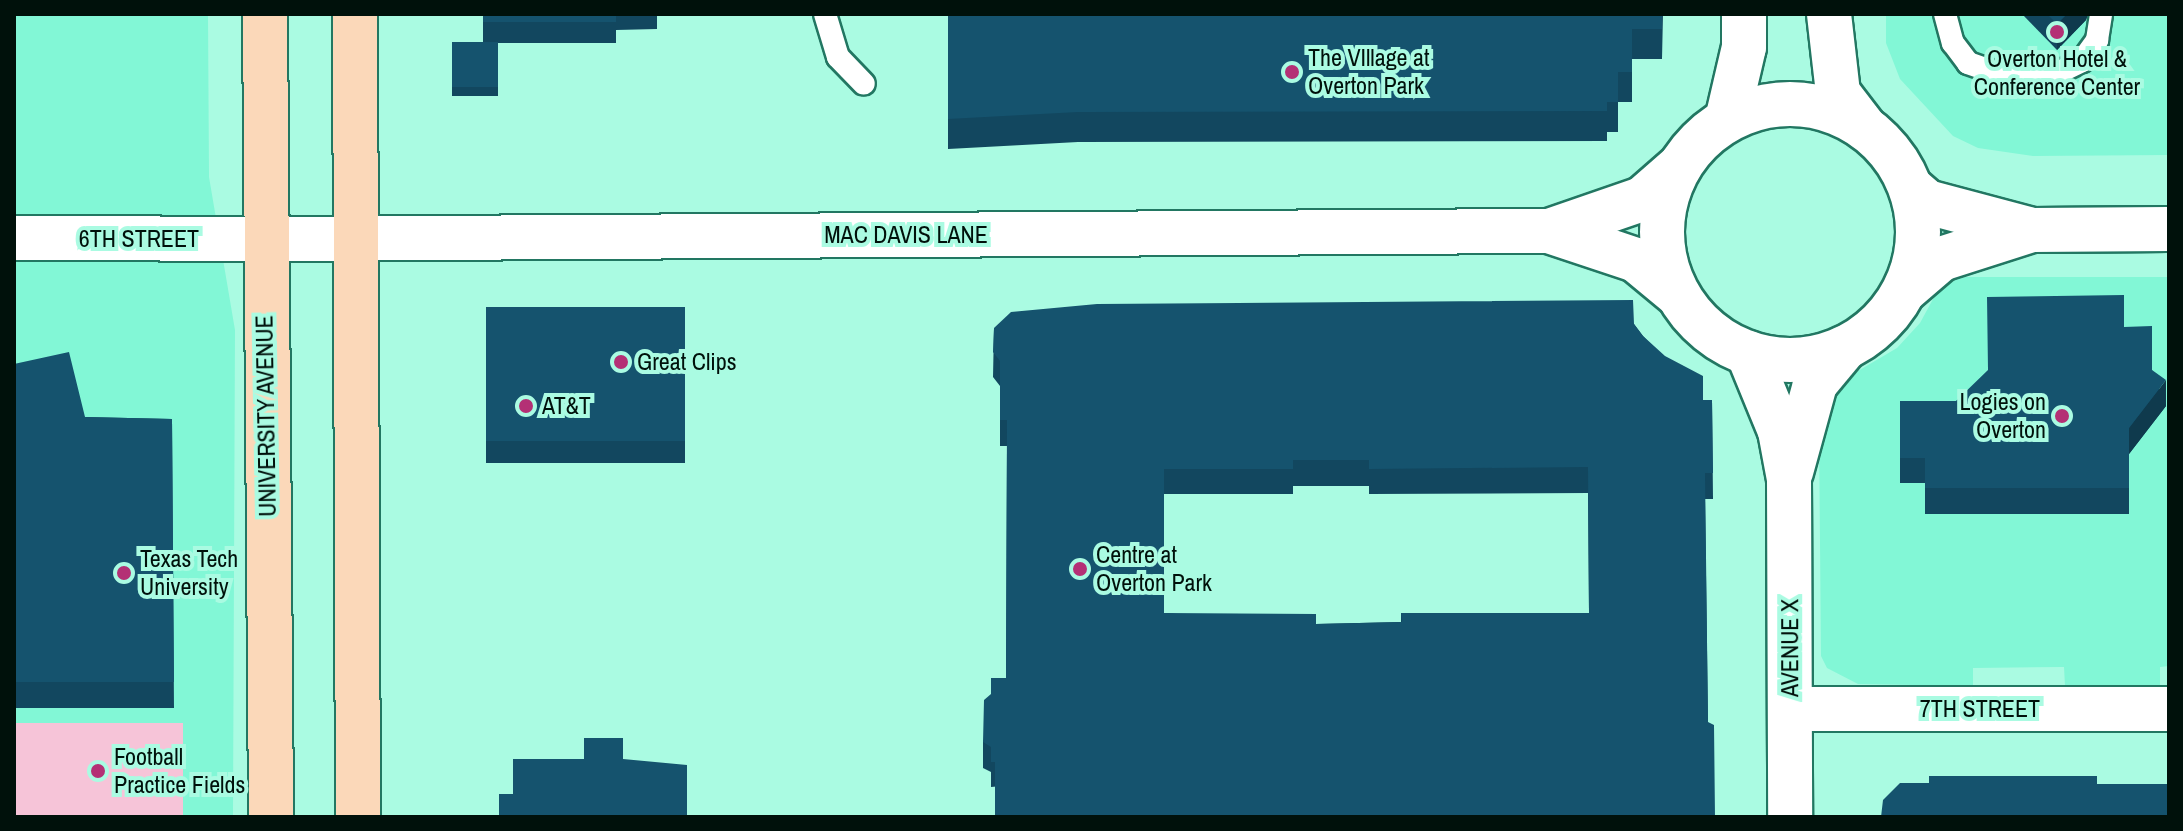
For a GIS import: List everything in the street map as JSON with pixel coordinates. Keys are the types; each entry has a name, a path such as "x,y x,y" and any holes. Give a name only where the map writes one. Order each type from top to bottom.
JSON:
{"main road":[{"name":"UNIVERSITY AVENUE","path":"265,14 264,239 271,817"},
{"path":"355,14 358,817"}],"street":[{"path":"1727,120 1744,47 1744,14"},
{"path":"1829,14 1838,93 1865,128 1892,154 1911,188 1918,222 1916,256 1905,290"},
{"path":"1549,231 1642,199 1680,166 1701,139 1727,120 1783,104 1812,106 1865,128"},
{"path":"1678,295 1663,252 1663,207 1680,166"},
{"path":"1911,188 1927,202 2032,230 2169,229"},
{"path":"1549,231 1636,260 1678,295 1696,320 1748,353 1791,360 1845,348 1879,324 1905,290 1941,259 2032,230"},
{"name":"MAC DAVIS LANE","path":"264,239 1549,231"},
{"name":"6TH STREET","path":"14,238 264,239"},
{"name":"AVENUE X","path":"1789,479 1815,384 1845,348"},
{"name":"AVENUE X","path":"1748,353 1780,431 1789,479 1790,817"},
{"name":"7TH STREET","path":"1790,709 2169,709"}],"lane":[{"path":"825,14 838,57 864,84"},
{"path":"1945,14 1953,43 1968,63 2019,81 2045,79 2082,61 2097,40 2101,14"}],"shaded area":[{"name":"Texas Tech University","path":"14,14 208,14 209,177 235,330 233,817 14,817"},
{"path":"1886,14 2169,14 2169,155 2033,156 1978,148 1953,136 1900,79 1886,43"},
{"path":"1945,277 2169,277 2169,666 2160,667 2160,686 2065,686 2064,667 1973,668 1973,686 1858,684 1827,668 1821,656 1819,429 1841,381 1897,348 1920,323"},
{"name":"Football Practice Fields","path":"14,723 183,723 183,817 14,817"}],"building":[{"path":"483,14 616,14 616,22 483,22"},
{"name":"The VIllage at Overton Park","path":"948,14 1662,14 1662,29 1632,29 1632,72 1618,72 1618,102 1607,102 1607,111 1078,112 948,119"},
{"path":"2047,14 2067,14 2057,24"},
{"path":"452,42 498,42 498,87 452,87"},
{"name":"Logies on Overton","path":"2124,295 2124,327 2152,326 2152,370 2166,380 2129,428 2129,488 1925,488 1925,458 1900,458 1900,401 1956,401 1988,370 1987,297"},
{"name":"Centre at Overton Park","path":"1633,300 1634,324 1643,336 1665,356 1703,376 1703,400 1712,400 1713,473 1705,473 1708,722 1714,725 1715,817 995,817 995,762 991,762 991,747 983,742 984,700 991,694 991,678 1006,678 1007,420 1000,420 1000,361 993,352 994,328 1011,312 1097,304","holes":["1293,460 1369,460 1369,469 1588,467 1589,613 1401,613 1402,622 1316,624 1316,614 1164,613 1164,469 1293,469"]},
{"path":"486,307 685,307 685,441 486,441"},
{"path":"69,352 85,417 172,419 174,682 14,682 14,364"},
{"path":"584,738 623,738 623,759 687,765 687,817 499,817 499,794 513,794 513,759 584,759"},
{"path":"1929,776 2097,776 2097,784 2169,784 2169,817 1881,817 1883,800 1900,783 1929,783"}],"place":[{"name":"Overton Hotel & Conference Center","path":"2057,32"},
{"name":"The VIllage at Overton Park","path":"1292,72"},
{"name":"Great Clips","path":"621,362"},
{"name":"AT&T","path":"526,406"},
{"name":"Logies on Overton","path":"2062,416"},
{"name":"Centre at Overton Park","path":"1080,569"},
{"name":"Texas Tech University","path":"124,573"},
{"name":"Football Practice Fields","path":"98,771"}]}
